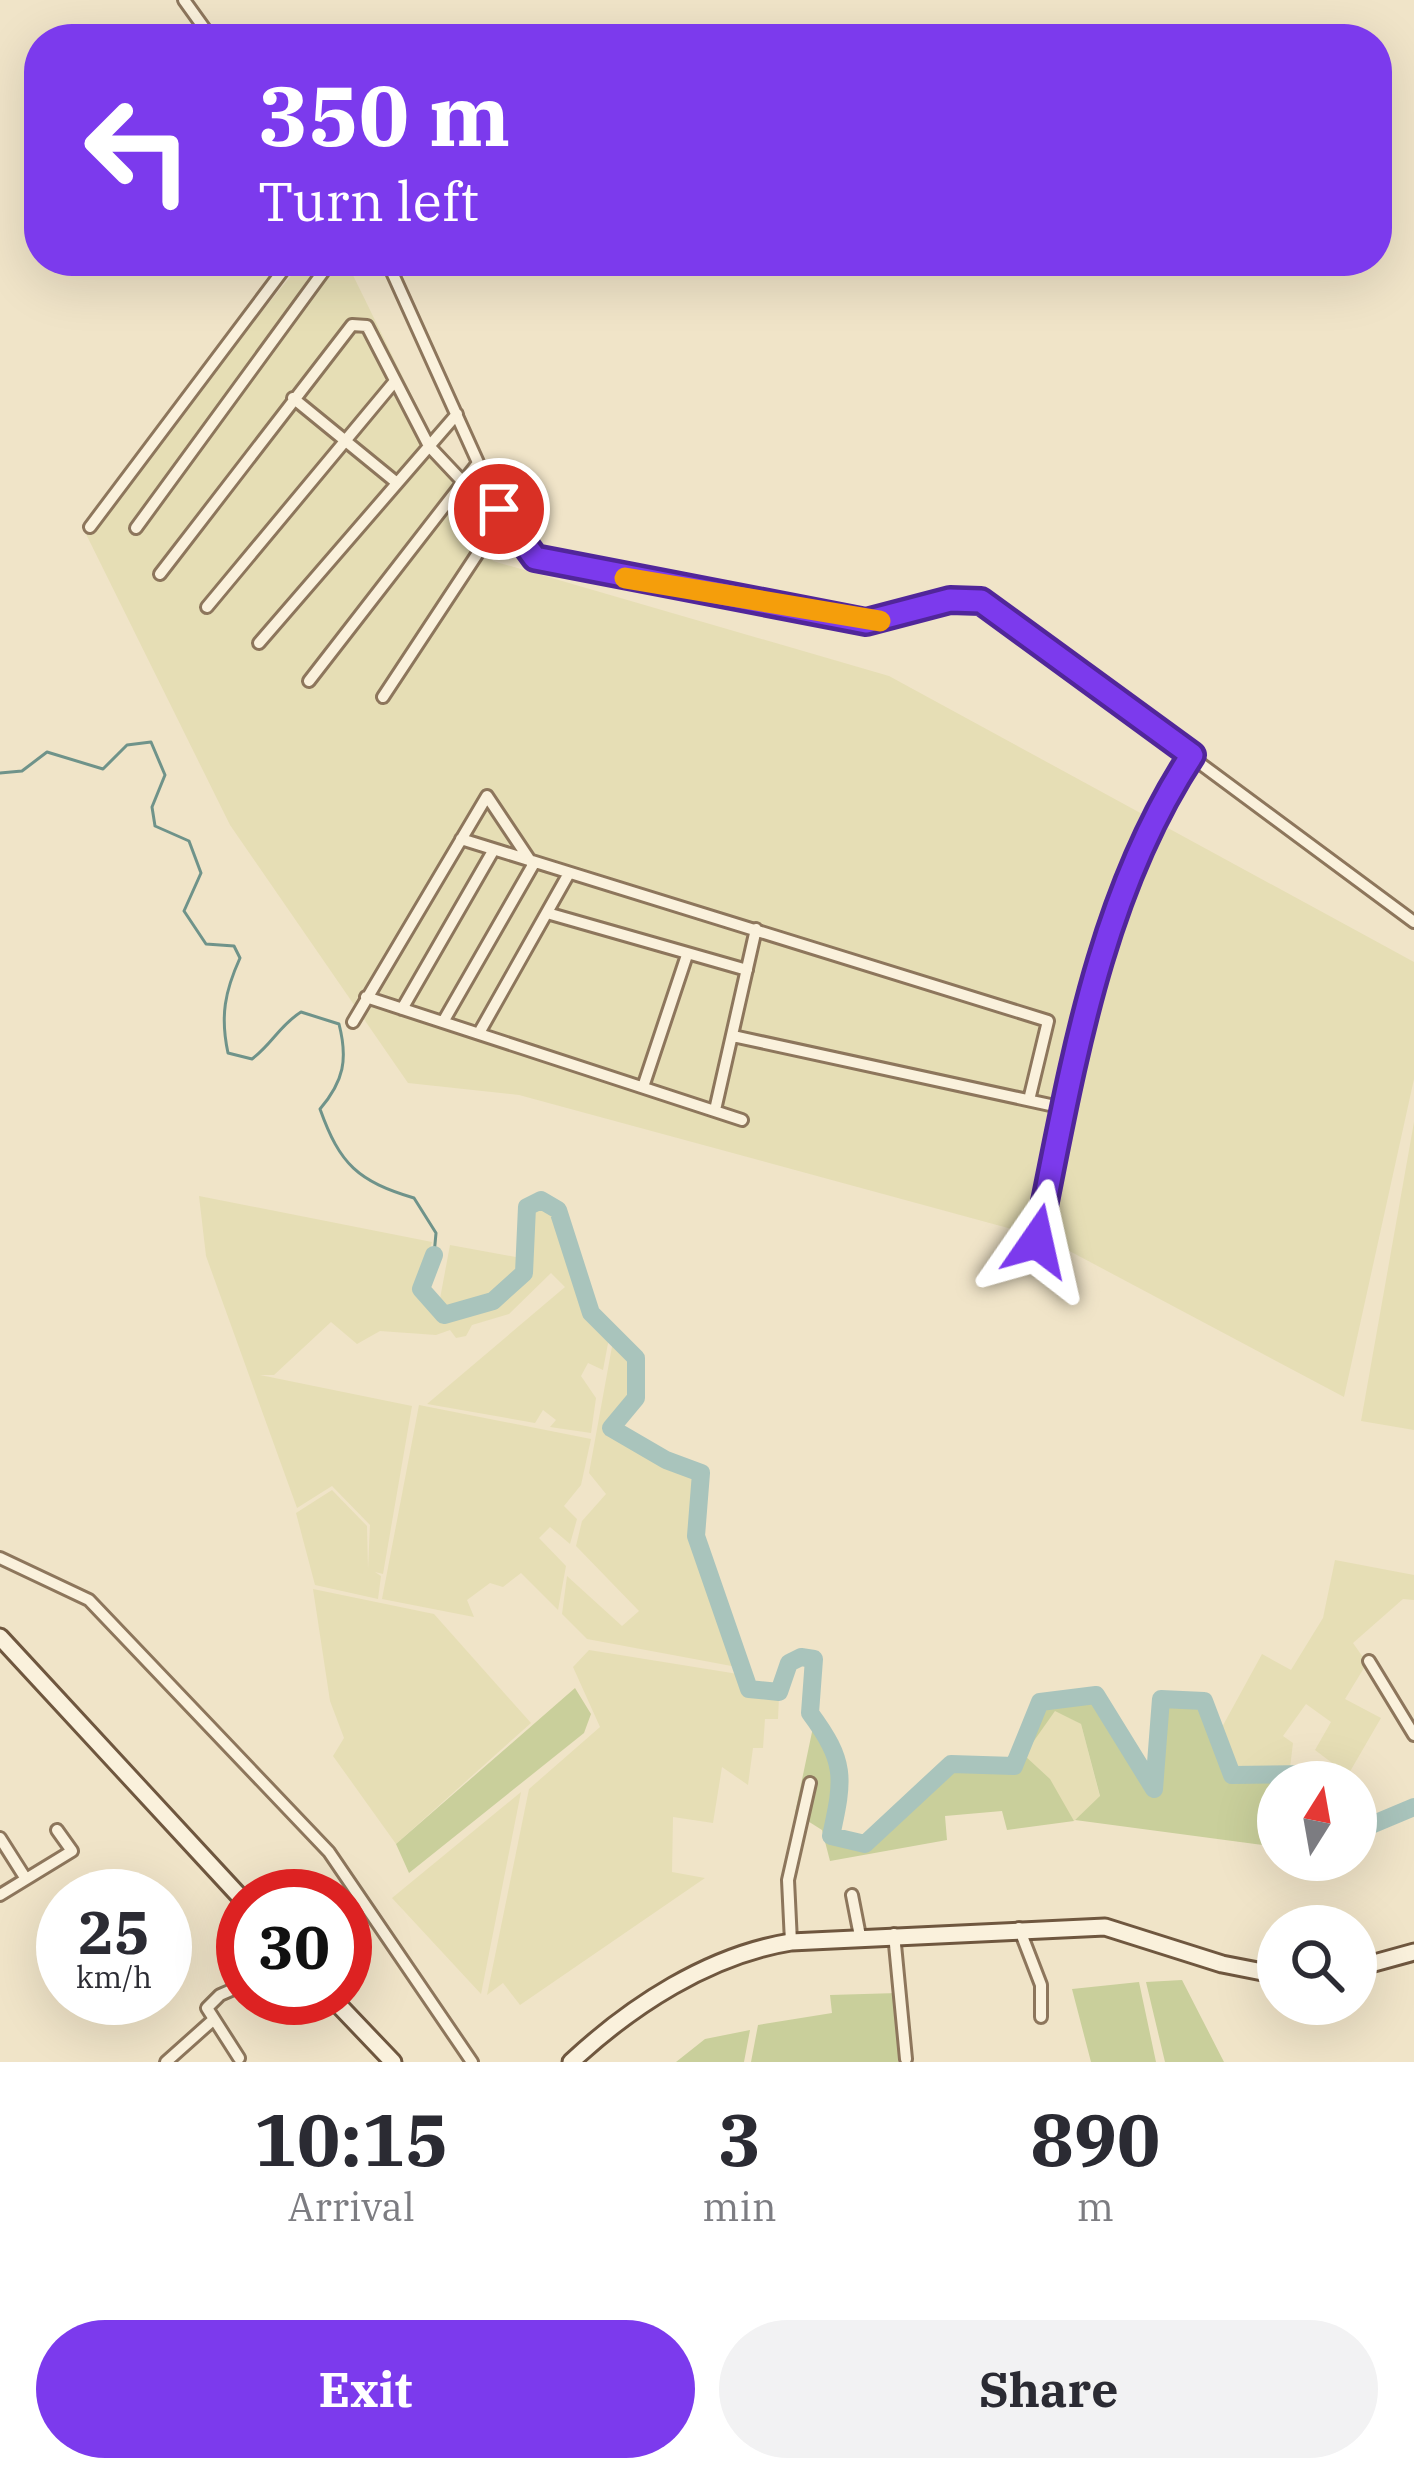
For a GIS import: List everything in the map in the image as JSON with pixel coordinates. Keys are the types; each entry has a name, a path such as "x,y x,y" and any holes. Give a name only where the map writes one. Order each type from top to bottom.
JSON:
{"street":[{"path":"90,527 279,276"},
{"path":"136,528 320,276"},
{"path":"394,276 502,515 521,546 542,561 874,622 950,600 981,601 1414,922"},
{"path":"160,574 346,329 360,323 367,326 429,446 462,481"},
{"path":"207,607 395,381"},
{"path":"293,398 398,483"},
{"path":"259,643 457,415"},
{"path":"309,681 478,463"},
{"path":"383,697 502,515"},
{"path":"1037,1241 1079,1034 1118,906 1192,755"},
{"path":"353,1022 487,796 533,865"},
{"path":"461,839 1048,1021 1029,1100"},
{"path":"402,1009 493,851"},
{"path":"443,1022 533,865"},
{"path":"479,1034 568,875"},
{"path":"547,914 747,970"},
{"path":"715,1110 756,929"},
{"path":"643,1087 687,955"},
{"path":"366,997 742,1120"},
{"path":"733,1036 1064,1108"},
{"path":"0,1558 89,1600 334,1857 472,2062"},
{"path":"0,1637 216,1871"},
{"path":"1369,1661 1414,1735"},
{"path":"791,1942 788,1880 810,1784"},
{"path":"0,1895 72,1851 57,1830"},
{"path":"0,1838 26,1879"},
{"path":"852,1895 860,1936"},
{"path":"571,2062 682,1982 742,1954 791,1942 1019,1928 1119,1929 1257,1971"},
{"path":"1019,1928 1041,1985 1041,2017"},
{"path":"894,1934 906,2059"},
{"path":"1377,1962 1414,1952"},
{"path":"216,1999 208,2003 213,2020 238,2058"},
{"path":"166,2062 213,2020"},
{"path":"358,2025 393,2062"}],"shaded area":[{"path":"291,276 353,276 493,561 889,676 1414,962 1414,1079 1344,1397 1045,1238 519,1095 408,1083 230,825 84,530"},
{"path":"1414,1122 1414,1430 1361,1421"},
{"path":"199,1196 432,1242 417,1290 445,1318 495,1305 527,1272 531,1209 542,1203 555,1213 588,1315 609,1338 603,1370 588,1363 581,1376 596,1398 591,1433 550,1427 556,1420 543,1410 535,1423 427,1404 565,1287 551,1273 509,1314 472,1325 466,1336 456,1338 450,1330 436,1335 380,1331 357,1344 331,1322 274,1375 260,1375 412,1406 383,1574 375,1572 381,1576 378,1599 315,1585 296,1513 332,1490 367,1526 368,1569 370,1525 332,1486 297,1508 206,1256"},
{"path":"450,1245 521,1258 522,1271 491,1299 445,1312 439,1304"},
{"path":"613,1341 632,1363 632,1394 607,1429 696,1476 691,1539 737,1667 587,1639 562,1614 567,1576 622,1626 639,1611 576,1546 582,1521 606,1494 589,1473"},
{"path":"419,1405 591,1439 581,1485 564,1506 577,1519 570,1544 550,1527 539,1538 566,1566 558,1610 521,1573 503,1587 490,1583 467,1600 474,1617 382,1599"},
{"path":"1335,1560 1414,1575 1414,1600 1403,1599 1353,1643 1367,1663 1345,1699 1381,1718 1356,1761 1330,1761 1315,1750 1331,1722 1306,1704 1283,1736 1293,1743 1291,1761 1257,1761 1257,1769 1235,1770 1221,1729 1262,1654 1291,1670 1323,1618"},
{"path":"313,1589 434,1614 531,1723 396,1844 333,1756 344,1738 330,1701"},
{"path":"589,1650 738,1674 749,1696 779,1697 778,1719 765,1719 763,1748 753,1748 748,1785 722,1767 713,1823 673,1817 672,1872 705,1878 520,2005 503,1983 487,1995 529,1789 600,1727 573,1667"},
{"path":"1055,1710 1081,1724 1100,1797 1074,1821 1024,1755"},
{"path":"521,1792 481,1994 392,1898"}],"green space":[{"path":"575,1688 591,1714 584,1733 409,1873 396,1844"},
{"path":"1103,1691 1150,1771 1156,1693 1209,1698 1235,1770 1257,1769 1257,1844 1075,1820 1100,1796 1081,1724 1055,1711 1024,1755 1050,1779 1074,1821 1007,1830 1002,1811 945,1816 947,1840 830,1861 822,1830 795,1813 816,1713 837,1743 846,1767 838,1829 864,1836 951,1758 1009,1758 1037,1694"},
{"path":"1182,1980 1224,2062 1165,2062 1146,1982"},
{"path":"1139,1982 1156,2062 1091,2062 1072,1989"},
{"path":"898,1993 905,2019 898,2062 751,2062 758,2025 832,2013 830,1995"},
{"path":"750,2030 744,2062 676,2062 705,2039"}],"waterway":[{"path":"0,773 22,771 47,752 103,769 127,745 151,742 165,775 152,807 155,826 189,841 201,873 184,911 206,944 234,946 240,958 225,1004 228,1053 252,1059 301,1012 339,1024 342,1069 320,1109 327,1128 344,1157 365,1177 414,1198 436,1233 434,1255"},
{"path":"434,1255 421,1289 444,1315 493,1301 524,1273 527,1207 541,1200 558,1210 591,1313 636,1358 636,1398 611,1428 666,1460 701,1473 696,1536 749,1689 779,1692 789,1663 801,1657 814,1659 810,1713 839,1771 831,1836 865,1844 951,1764 1014,1766 1040,1702 1096,1695 1154,1789 1161,1699 1204,1701 1232,1775 1257,1775"},
{"path":"1377,1823 1414,1807"}],"slow traffic":[{"path":"625,578 826,616 880,621"}],"route":[{"path":"499,509 521,546 542,561 712,595 874,622 950,600 981,601 1192,755 1118,906 1079,1034 1037,1241"}]}
